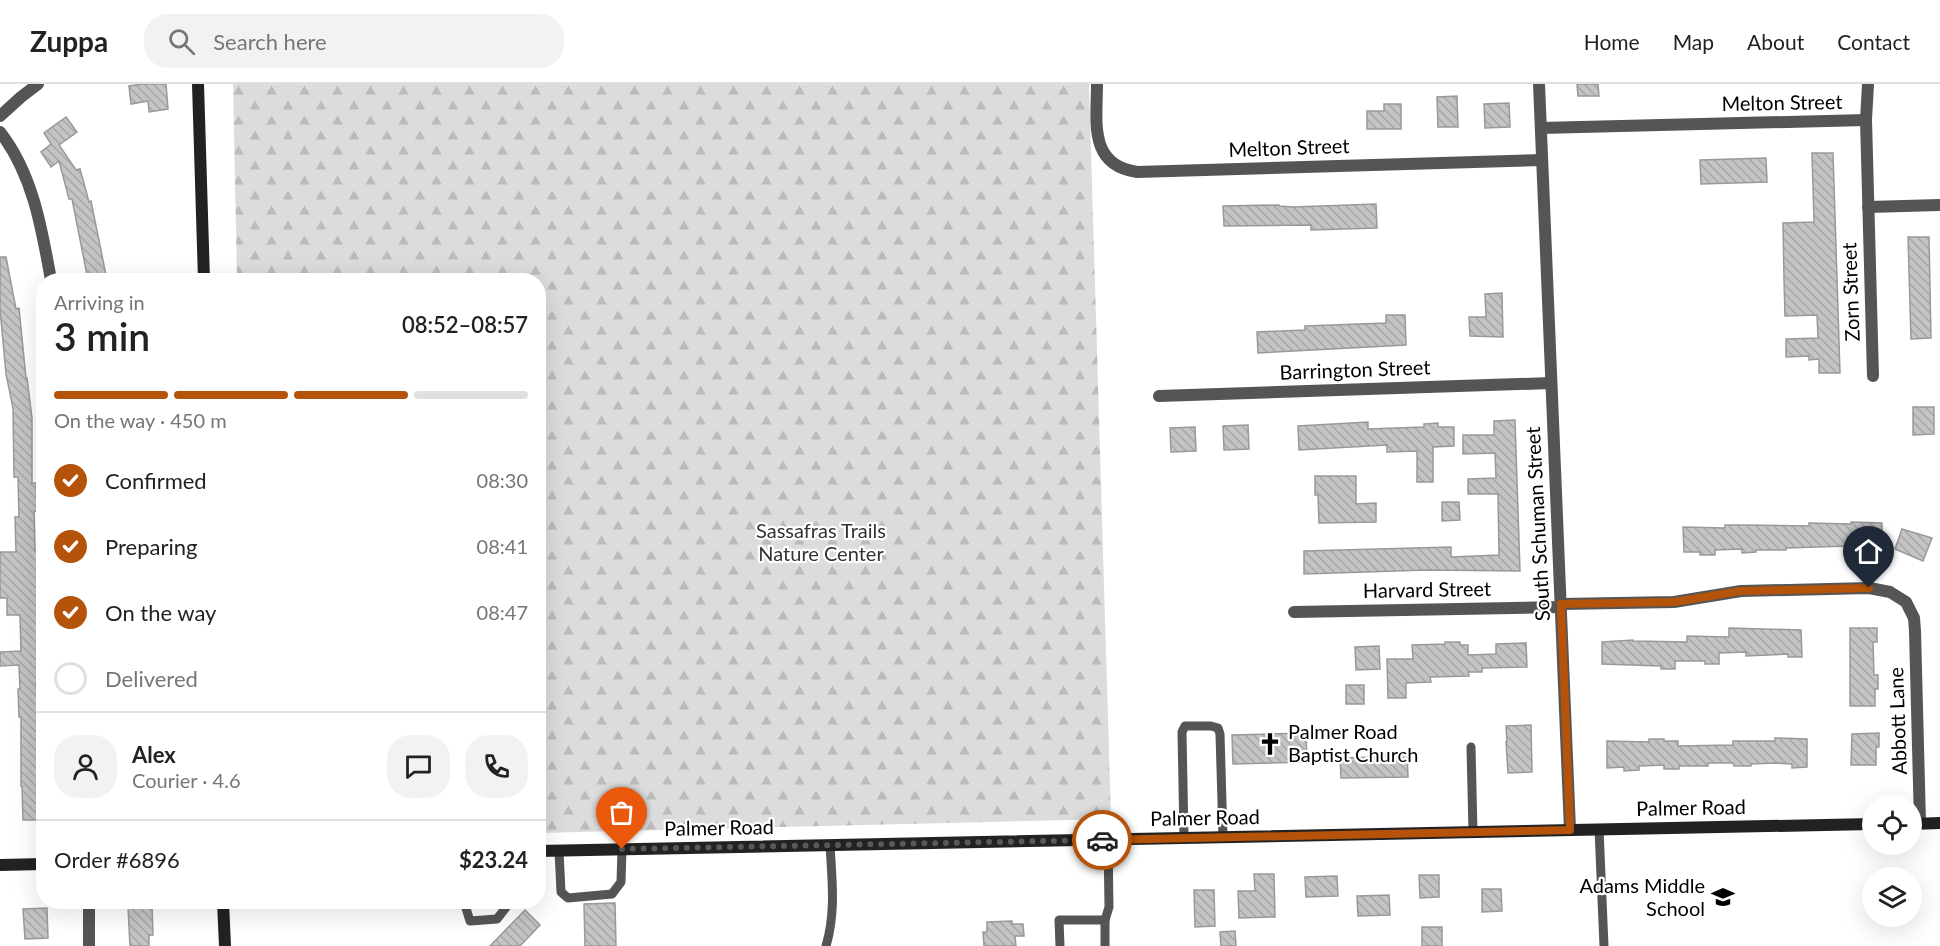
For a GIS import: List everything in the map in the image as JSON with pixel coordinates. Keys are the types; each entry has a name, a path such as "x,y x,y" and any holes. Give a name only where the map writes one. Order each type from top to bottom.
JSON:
{"street":[{"path":"0,116 38,84"},
{"path":"198,84 204,273"},
{"name":"Melton Street","path":"1097,84 1097,135 1100,146 1111,162 1120,168 1137,172 1542,160"},
{"path":"1539,84 1541,128"},
{"path":"1866,120 1868,84"},
{"name":"Melton Street","path":"1541,128 1866,120 1868,207"},
{"name":"South Schuman Street","path":"1541,128 1570,830"},
{"path":"0,132 15,153 26,180 41,231 50,273"},
{"path":"1868,207 1940,205"},
{"name":"Zorn Street","path":"1868,207 1873,376"},
{"name":"Barrington Street","path":"1159,396 1551,383"},
{"name":"Harvard Street","path":"1294,612 1674,602 1741,591 1869,588 1890,592 1899,597 1906,602 1914,618"},
{"name":"Abbott Lane","path":"1914,618 1916,795"},
{"path":"1922,824 1940,823"},
{"name":"Palmer Road","path":"546,851 1862,824"},
{"path":"0,865 36,864"},
{"path":"89,909 89,946"},
{"path":"223,909 225,946"}],"lane":[{"path":"1184,838 1182,732 1185,726 1218,728 1223,837"},
{"path":"1471,747 1473,832"},
{"path":"1599,829 1604,946"},
{"path":"1105,946 1104,921 1109,907 1108,840"},
{"path":"826,946 832,927 830,845"},
{"path":"559,851 561,892 568,898 612,894 621,882 622,849"},
{"path":"466,909 470,921 497,919 505,909"},
{"path":"1059,946 1059,921 1104,921"}],"green space":[{"name":"Sassafras Trails Nature Center","path":"233,84 1089,84 1111,819 546,833 546,273 237,273"}],"building":[{"path":"166,84 168,109 149,112 148,101 131,104 129,86"},
{"path":"1577,84 1598,84 1599,96 1578,96"},
{"path":"1457,96 1458,127 1438,127 1437,97"},
{"path":"1509,103 1510,127 1485,128 1484,104"},
{"path":"1384,104 1401,104 1401,129 1367,129 1367,111 1384,111"},
{"path":"66,117 77,132 59,145 76,170 80,169 89,202 91,201 106,273 87,273 72,199 69,199 59,161 51,167 41,152 51,144 44,133"},
{"path":"1812,153 1833,153 1840,373 1819,373 1819,359 1809,360 1809,356 1786,357 1786,339 1818,338 1817,315 1785,316 1783,223 1814,222"},
{"path":"1766,158 1767,182 1701,184 1700,160"},
{"path":"1376,204 1377,228 1311,230 1311,225 1224,226 1223,206 1294,207"},
{"path":"1908,237 1929,237 1931,338 1911,339"},
{"path":"0,257 6,257 16,309 19,308 32,418 32,483 36,483 36,511 34,511 36,820 23,820 19,665 0,666 0,652 21,651 20,615 7,615 7,598 0,598 0,552 16,552 15,517 19,517 18,477 14,477 13,408 6,374 0,309"},
{"path":"1502,293 1503,337 1470,336 1469,317 1486,317 1485,294"},
{"path":"1386,315 1405,315 1406,345 1258,353 1257,332 1305,330 1305,326 1386,323"},
{"path":"1913,407 1934,407 1934,434 1913,435"},
{"path":"1515,420 1520,571 1427,570 1304,574 1304,551 1451,547 1451,557 1499,555 1498,494 1468,494 1468,479 1496,478 1495,453 1463,454 1463,435 1494,435 1494,421"},
{"path":"1368,422 1368,429 1424,427 1424,424 1438,423 1438,427 1454,427 1454,446 1433,447 1433,482 1417,482 1417,451 1387,452 1387,445 1299,450 1298,426"},
{"path":"1248,425 1249,449 1224,450 1223,426"},
{"path":"1195,427 1196,451 1171,452 1170,428"},
{"path":"1315,476 1356,476 1356,504 1376,503 1376,522 1319,523"},
{"path":"1442,502 1459,502 1460,520 1442,521"},
{"path":"1851,522 1882,523 1882,545 1786,548 1786,550 1756,550 1756,552 1742,553 1742,549 1715,550 1715,555 1684,552 1683,527 1809,526 1809,523 1851,524"},
{"path":"1902,529 1932,538 1923,561 1895,549"},
{"path":"1729,628 1801,630 1802,657 1788,657 1788,654 1746,656 1746,652 1719,653 1719,664 1705,664 1705,661 1675,661 1675,669 1661,669 1661,666 1602,664 1602,642 1633,640 1687,642 1687,636 1729,637"},
{"path":"1850,628 1877,628 1877,642 1873,642 1874,675 1878,675 1875,706 1850,706"},
{"path":"1445,642 1460,642 1460,645 1468,645 1468,655 1496,654 1496,644 1526,643 1527,667 1482,668 1482,672 1468,672 1469,676 1430,677 1431,682 1406,683 1406,698 1388,698 1387,659 1413,659 1412,645 1445,644"},
{"path":"1379,646 1380,669 1356,670 1355,647"},
{"path":"1346,685 1364,685 1364,704 1346,704"},
{"path":"1531,725 1532,772 1508,773 1506,726"},
{"name":"Palmer Road Baptist Church","path":"1306,733 1307,762 1233,764 1232,735"},
{"path":"1879,733 1876,765 1851,765 1852,734"},
{"path":"1775,738 1807,739 1807,767 1792,768 1792,764 1776,763 1734,766 1733,763 1708,763 1708,766 1679,766 1679,769 1664,769 1664,765 1639,766 1639,770 1624,771 1624,767 1607,768 1607,741 1649,742 1649,739 1664,739 1664,741 1678,741 1678,746 1733,745 1733,741 1775,741"},
{"path":"1407,753 1408,777 1341,778 1340,758 1383,757 1383,754"},
{"path":"1254,874 1274,874 1275,917 1239,918 1238,891 1255,891"},
{"path":"1419,875 1439,875 1439,897 1420,898"},
{"path":"1337,876 1338,896 1306,897 1305,877"},
{"path":"1482,889 1501,889 1502,911 1482,912"},
{"path":"1194,890 1214,890 1215,926 1195,927"},
{"path":"1389,895 1390,915 1358,916 1357,896"},
{"path":"615,903 616,946 585,946 584,904"},
{"path":"23,909 47,909 48,938 25,939"},
{"path":"128,909 152,909 153,935 149,935 149,946 130,946"},
{"path":"525,910 540,925 520,946 490,946"},
{"path":"1012,921 1012,924 1023,924 1024,936 1015,936 1016,946 984,946 983,932 987,932 987,922"},
{"path":"1422,927 1442,927 1442,946 1422,946"},
{"path":"1235,931 1236,946 1221,946 1220,932"}],"way so far":[{"path":"622,849 1102,840"}],"place":[{"name":"Palmer Road Baptist Church","path":"1270,744"},
{"name":"Adams Middle School","path":"1723,897"}],"route":[{"path":"1102,840 1570,830 1561,604 1674,602 1741,591 1869,588"}]}
